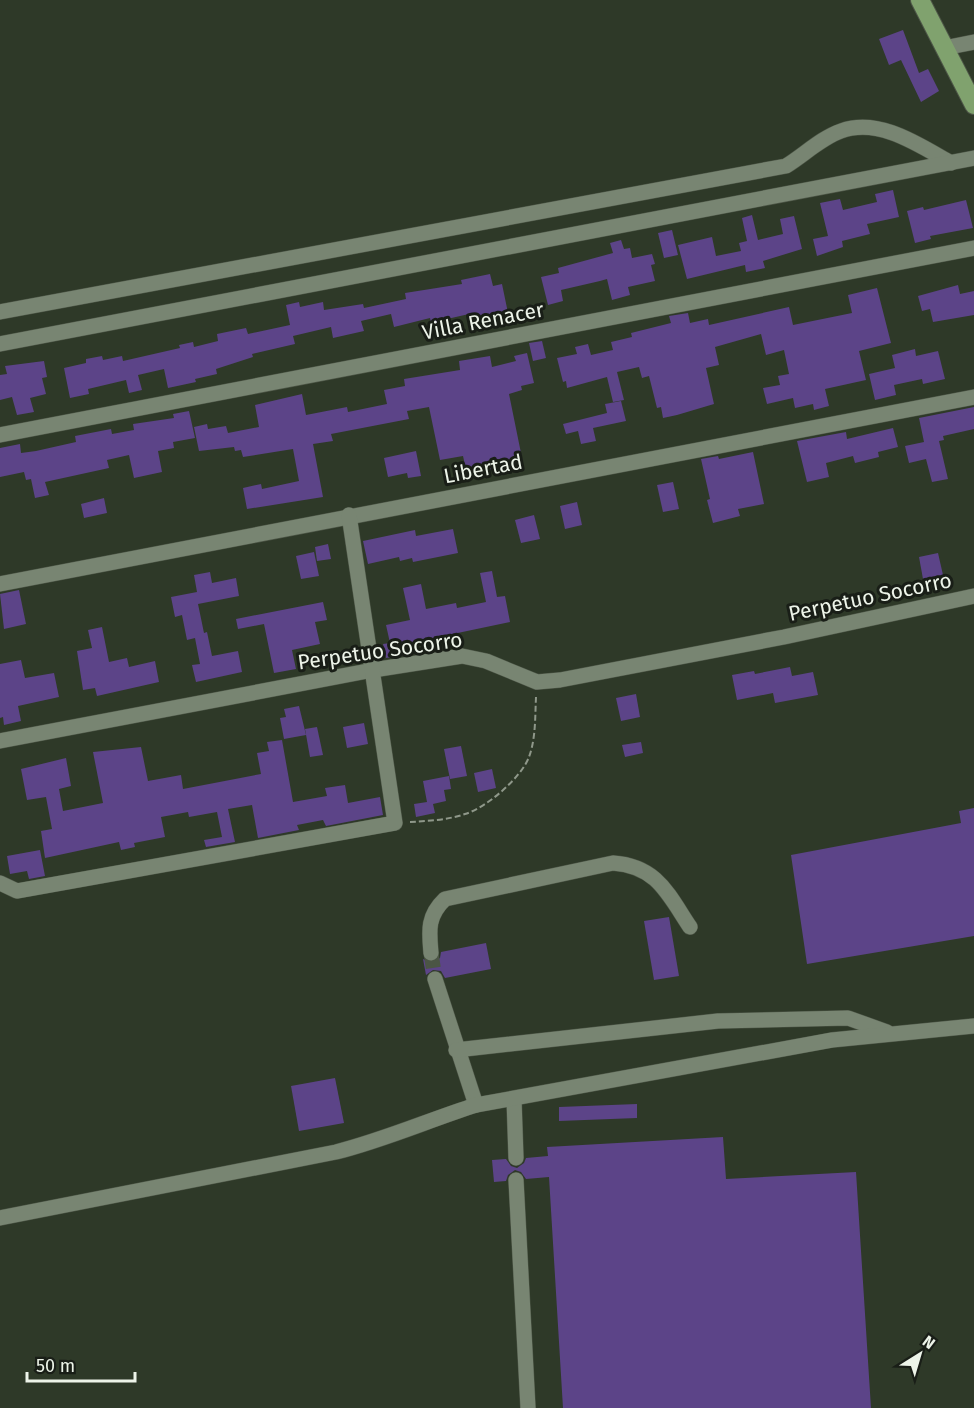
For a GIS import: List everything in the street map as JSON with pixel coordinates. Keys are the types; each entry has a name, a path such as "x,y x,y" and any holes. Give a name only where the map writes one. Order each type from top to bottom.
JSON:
{"main road":[{"path":"921,0 974,105"}],"street":[{"path":"944,48 974,42"},
{"path":"0,312 786,166 820,142 840,131 855,127 892,132 951,163"},
{"path":"0,344 974,159"},
{"name":"Villa Renacer","path":"0,435 974,248"},
{"name":"Libertad","path":"0,584 974,397"},
{"path":"0,883 17,891 395,823 350,515"},
{"name":"Perpetuo Socorro","path":"0,741 373,670 462,656 486,661 537,682 560,680 784,637 974,596"},
{"path":"431,953 428,928 431,917 445,899 613,863 629,864 659,881 690,927"},
{"path":"435,979 456,1050 476,1105"},
{"path":"456,1050 718,1021 848,1018 888,1033"},
{"path":"0,1218 336,1152 381,1141 422,1122 476,1105 832,1040 974,1026"},
{"path":"514,1099 516,1158"},
{"path":"516,1180 528,1408"}],"path":[{"path":"395,823 434,820 467,814 509,786 520,773 529,756 534,732 537,682"}],"building":[{"path":"903,30 919,73 928,69 939,91 921,102 901,60 889,65 879,39"},
{"path":"893,190 899,217 867,224 870,234 842,241 843,247 817,256 813,239 828,236 820,203 840,199 843,210 877,202 875,194"},
{"path":"966,200 973,228 930,236 931,239 915,243 907,211 923,207 924,210"},
{"path":"752,215 758,240 783,234 780,219 794,216 802,249 763,261 765,268 746,272 745,265 687,279 678,245 712,237 716,256 741,251 739,243 747,241 742,218"},
{"path":"672,230 678,255 664,258 658,233"},
{"path":"621,240 624,249 630,248 632,258 652,254 655,264 651,265 655,281 628,287 630,295 612,300 607,279 561,290 563,301 548,305 541,277 559,273 558,268 613,253 610,243"},
{"path":"490,274 493,286 502,284 508,313 489,318 490,325 472,329 469,314 447,319 449,328 433,331 430,318 394,327 391,314 361,321 364,331 333,338 331,327 293,336 295,344 252,354 253,357 216,369 217,374 195,379 196,382 168,388 164,369 138,375 142,390 129,393 126,380 88,389 89,394 70,398 64,368 86,363 86,359 102,356 103,360 122,356 123,361 180,348 179,345 193,342 194,347 218,341 217,334 246,328 248,334 290,325 286,305 299,302 300,307 323,302 324,310 363,304 364,308 406,299 405,293 462,284 461,280"},
{"path":"958,285 960,294 974,291 974,315 933,322 930,309 922,311 918,296"},
{"path":"877,288 891,343 859,351 866,380 825,389 829,406 814,410 813,404 795,408 793,398 767,404 763,388 780,385 778,376 789,374 784,350 766,355 761,334 715,347 719,365 706,368 714,404 677,415 663,418 661,407 657,408 649,376 642,378 639,367 617,372 624,400 613,402 607,377 567,388 566,381 563,382 557,358 577,354 575,347 588,344 591,355 613,350 611,342 632,337 631,333 671,323 669,316 688,313 690,323 708,319 709,325 789,307 793,325 852,313 848,295"},
{"path":"542,341 546,358 533,361 529,343"},
{"path":"915,349 916,356 938,351 945,379 923,384 922,379 894,385 896,395 875,400 869,374 895,368 892,355"},
{"path":"527,353 534,383 521,386 522,390 509,394 523,463 467,474 463,456 440,460 429,407 407,411 409,419 331,434 333,441 313,444 323,497 247,509 243,488 261,484 262,489 299,481 293,449 243,457 241,450 235,451 234,447 199,451 194,427 207,424 208,429 226,426 228,433 259,427 255,405 302,394 306,415 347,407 348,412 387,404 384,390 405,386 404,379 460,370 459,361 490,356 492,367 516,361 514,356"},
{"path":"44,361 47,377 42,378 46,394 30,398 34,412 17,415 12,397 0,400 0,375 7,374 5,366"},
{"path":"621,401 626,421 593,428 596,441 581,444 578,431 566,434 563,424 607,413 605,404"},
{"path":"974,407 974,429 943,436 944,440 939,441 948,479 932,482 926,459 909,463 905,446 924,442 919,418"},
{"path":"189,411 195,438 173,442 174,448 158,451 162,472 134,478 129,455 107,460 109,468 45,482 49,495 35,498 31,479 26,480 24,472 0,477 0,448 20,444 21,453 36,451 76,442 75,436 111,429 112,434 134,430 133,424 174,418 173,414"},
{"path":"893,428 898,447 878,452 879,457 855,463 853,456 826,463 829,477 807,482 797,441 846,432 847,439"},
{"path":"416,451 421,476 408,478 407,473 388,477 384,458"},
{"path":"753,452 764,504 738,509 740,516 713,523 701,459 718,456 719,459"},
{"path":"673,482 679,509 663,512 657,485"},
{"path":"104,498 107,513 84,518 81,504"},
{"path":"577,502 582,525 565,529 560,506"},
{"path":"534,515 540,539 521,543 515,520"},
{"path":"453,529 458,553 413,562 412,558 400,561 399,557 368,564 363,541 415,530 416,536"},
{"path":"328,544 331,559 317,561 315,547"},
{"path":"314,552 319,576 301,579 296,556"},
{"path":"938,553 943,575 923,579 919,557"},
{"path":"492,571 497,597 505,596 510,622 410,643 412,654 386,658 383,644 390,643 386,625 410,620 403,588 421,584 426,609 456,603 457,608 486,602 480,573"},
{"path":"210,572 212,583 236,578 239,596 198,604 204,633 207,632 212,656 238,651 242,672 196,682 192,665 200,664 195,638 187,640 182,615 175,617 171,597 197,592 194,575"},
{"path":"19,590 26,624 4,629 0,594"},
{"path":"323,602 327,620 315,622 320,644 292,650 296,669 274,673 264,624 238,629 236,619"},
{"path":"102,627 109,662 127,658 129,667 155,661 159,682 97,696 95,688 83,690 77,651 92,648 88,630"},
{"path":"21,660 25,678 54,673 59,697 18,706 21,721 4,725 3,717 0,718 0,664"},
{"path":"790,667 792,676 813,672 818,695 775,703 773,693 737,700 732,675 754,671 755,674"},
{"path":"636,694 640,717 621,721 616,698"},
{"path":"299,706 306,735 284,739 280,718 286,717 284,709"},
{"path":"364,723 368,744 347,748 343,727"},
{"path":"317,727 323,755 310,757 305,729"},
{"path":"282,740 293,802 327,796 325,788 345,785 348,803 380,797 383,815 326,826 323,820 297,825 299,830 258,838 252,805 228,809 235,842 206,847 204,840 222,837 217,812 189,817 188,812 161,817 165,837 134,843 135,847 121,850 119,842 45,858 41,831 52,829 46,797 27,800 21,769 66,758 71,786 59,789 63,811 103,803 93,752 141,747 148,781 181,775 183,789 261,774 257,753 269,751 267,742"},
{"path":"641,742 643,753 625,757 622,745"},
{"path":"461,746 467,776 450,779 444,749"},
{"path":"492,769 496,788 478,792 474,773"},
{"path":"449,776 451,789 444,790 446,801 433,804 435,813 416,817 414,804 427,802 423,781"},
{"path":"974,808 974,936 807,964 791,855 961,823 959,811"},
{"path":"40,850 45,876 29,879 27,871 10,874 7,856"},
{"path":"669,917 679,976 654,980 644,921"},
{"path":"486,943 491,969 445,978 441,971 433,970 426,975 423,959 432,963 440,958 441,952"},
{"path":"335,1078 344,1123 299,1131 291,1086"},
{"path":"637,1104 637,1118 559,1121 559,1107"},
{"path":"723,1137 726,1179 856,1172 871,1408 563,1408 549,1177 526,1179 521,1172 515,1170 508,1175 506,1181 494,1182 492,1160 506,1159 511,1166 517,1168 524,1163 526,1158 548,1156 547,1147"}],"tunnel":[{"path":"431,953 435,979"}]}
